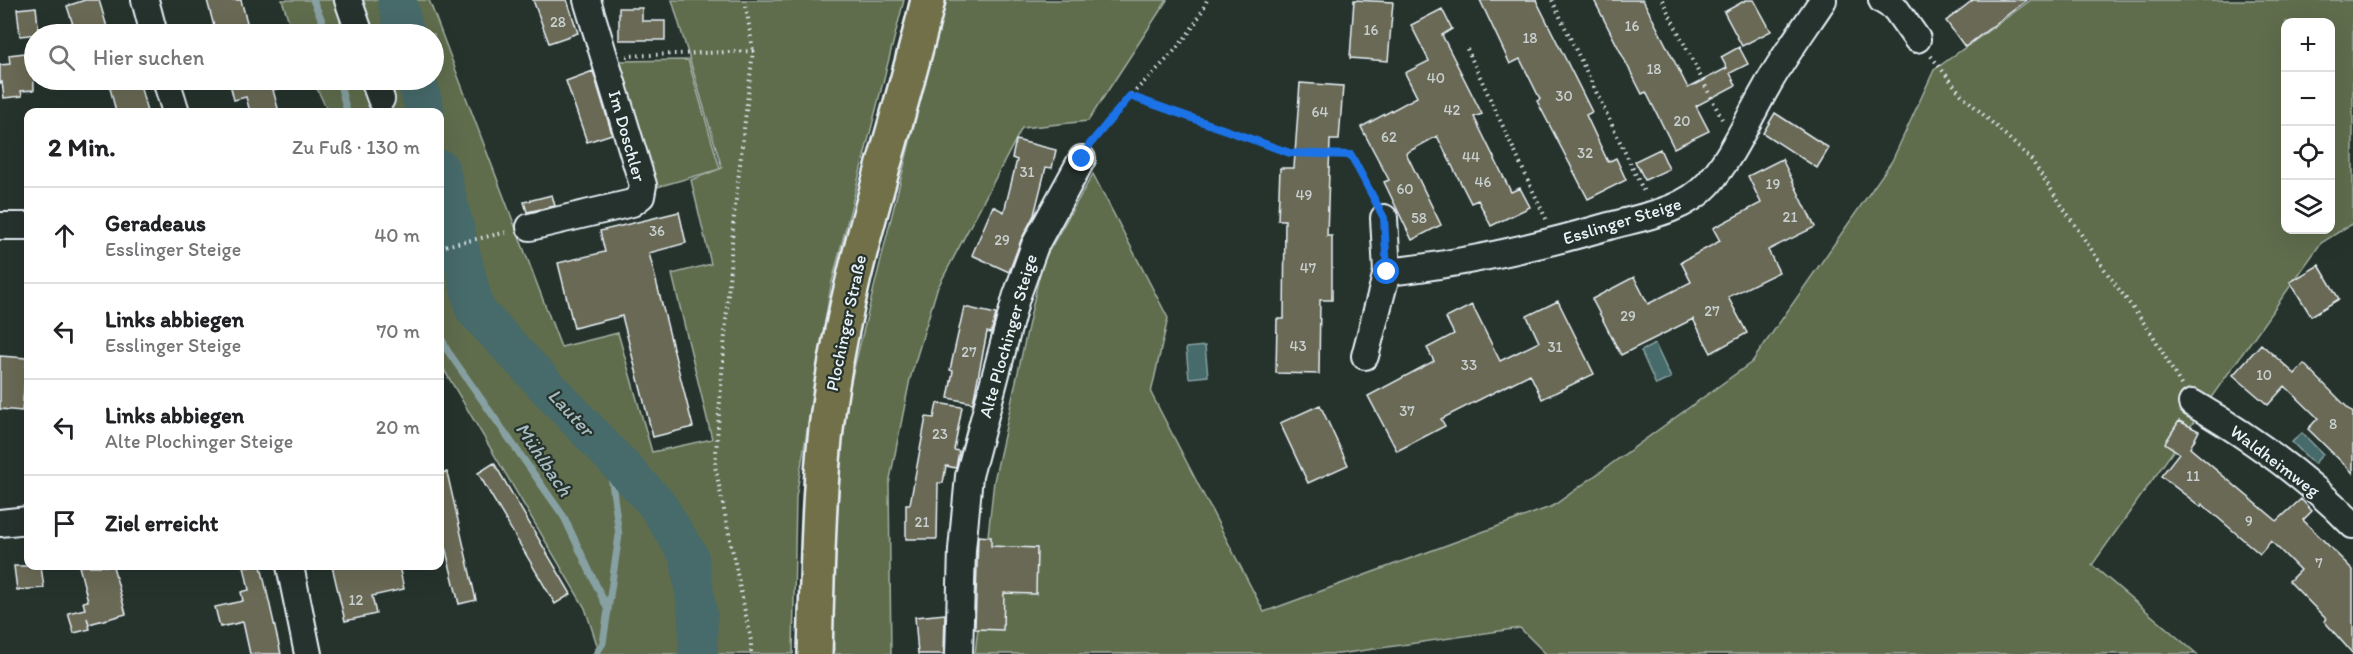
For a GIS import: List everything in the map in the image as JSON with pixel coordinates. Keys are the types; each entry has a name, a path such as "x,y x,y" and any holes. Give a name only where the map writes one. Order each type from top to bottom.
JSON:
{"main road":[{"name":"Plochinger Straße","path":"815,654 824,468 837,356 853,277 904,102 928,0"}],"street":[{"path":"145,0 151,24"},
{"path":"348,0 356,24"},
{"name":"Im Doschler","path":"530,227 632,203 641,196 643,185 587,0"},
{"name":"Esslinger Steige","path":"1387,272 1447,266 1557,241 1655,214 1689,200 1707,185 1736,147 1766,88 1823,0"},
{"path":"1882,0 1894,8 1917,39"},
{"path":"169,90 175,108"},
{"name":"Alte Plochinger Steige","path":"959,654 961,572 969,476 1016,298 1035,245 1082,159"},
{"path":"1365,356 1387,272 1384,218"},
{"path":"0,226 24,226"},
{"name":"Waldheimweg","path":"2192,403 2241,432 2290,468 2353,525"},
{"path":"0,523 24,520"},
{"path":"291,570 308,654"}],"path":[{"path":"746,0 753,51 734,216 715,466 751,641 751,654"},
{"path":"1082,159 1090,144 1130,96 1183,42 1200,16 1207,0"},
{"path":"1552,0 1655,214"},
{"path":"1662,0 1736,147"},
{"path":"1917,39 1961,94 2030,158 2106,273 2152,334 2192,403"},
{"path":"1467,49 1557,241"},
{"path":"604,57 753,51"},
{"path":"1130,96 1290,153 1351,155 1384,218"},
{"path":"444,246 489,236"}],"green space":[{"path":"282,0 429,0 438,24 290,24"},
{"path":"672,0 904,0 831,286 796,497 793,654 600,654 585,608 444,370 444,108 326,108 318,90 444,90 444,39 561,347 618,333 652,452 712,439 672,274 711,264 691,180 722,168"},
{"path":"945,0 1167,0 1088,121 1022,128 937,289 910,379 889,484 891,654 834,654 832,588 845,405"},
{"path":"2031,0 2353,0 2353,223 2321,243 2092,565 2197,654 1546,654 1520,628 1339,654 975,654 994,481 1042,263 1093,174 1168,318 1151,393 1264,612 1553,506 1752,362 1892,161 1934,70"},
{"path":"688,60 720,169 657,187 620,61"}],"water":[{"path":"1655,344 1671,378 1656,385 1641,351"},
{"path":"1205,346 1208,376 1189,378 1186,348"},
{"path":"2302,433 2323,454 2314,464 2292,442"}],"building":[{"path":"85,0 99,0 106,24 73,24 67,6"},
{"path":"207,0 241,0 247,24 213,24"},
{"path":"533,0 567,0 578,33 549,43"},
{"path":"1354,0 1393,2 1388,61 1350,58"},
{"path":"1480,0 1536,0 1592,112 1586,115 1608,162 1616,158 1626,180 1588,199 1537,101 1540,99 1520,59 1510,64"},
{"path":"1594,0 1643,0 1688,88 1727,68 1721,57 1739,47 1748,64 1730,73 1736,85 1696,106 1709,131 1674,148 1646,92 1642,94"},
{"path":"1746,0 1754,0 1771,31 1742,46 1724,12"},
{"path":"1973,0 2027,0 1965,47 1946,21"},
{"path":"36,7 38,24 24,24 24,36 20,36 17,9"},
{"path":"619,8 642,8 642,21 665,21 665,40 619,40"},
{"path":"1442,9 1452,29 1442,35 1482,114 1474,117 1511,192 1520,188 1530,207 1491,226 1478,200 1471,203 1437,136 1406,153 1441,225 1412,240 1384,182 1389,180 1361,127 1417,97 1405,73 1429,61 1411,25"},
{"path":"24,53 24,90 34,90 21,91 22,96 4,98 2,82 0,83 0,65 10,64 9,55"},
{"path":"593,71 612,134 587,142 566,81"},
{"path":"1300,83 1343,86 1339,140 1330,140 1327,236 1332,236 1332,300 1320,300 1319,374 1276,373 1277,319 1284,319 1285,220 1278,220 1280,168 1294,168"},
{"path":"110,90 142,90 146,108 115,108"},
{"path":"232,90 273,90 278,108 249,108 246,97 234,100"},
{"path":"1775,113 1829,148 1817,168 1763,133"},
{"path":"1016,140 1056,150 1052,168 1046,167 1034,215 1021,240 1009,272 972,255 993,206 1004,212 1017,160 1012,158"},
{"path":"1660,149 1669,169 1645,180 1635,161"},
{"path":"1782,159 1815,227 1768,250 1779,272 1728,297 1747,333 1711,353 1693,319 1621,355 1592,299 1634,277 1648,304 1691,282 1681,262 1720,241 1713,228 1761,203 1748,176"},
{"path":"552,195 555,206 527,212 524,202"},
{"path":"679,212 686,243 649,253 693,427 653,437 622,316 574,328 558,263 605,252 600,231"},
{"path":"2319,265 2339,299 2311,316 2290,282"},
{"path":"1558,301 1594,374 1542,399 1530,374 1441,419 1445,426 1397,451 1368,396 1434,361 1427,348 1454,334 1446,318 1472,305 1500,361 1539,342 1527,316"},
{"path":"964,307 996,314 991,333 987,332 973,403 948,398 953,371 950,370"},
{"path":"2261,344 2295,374 2304,364 2353,413 2353,473 2308,429 2318,418 2285,386 2268,405 2233,375"},
{"path":"0,356 24,358 22,411 0,409"},
{"path":"937,403 962,407 954,450 959,451 956,468 946,466 943,483 938,483 937,539 906,539 906,504 910,504 926,417 934,418"},
{"path":"1320,405 1348,465 1308,483 1280,423"},
{"path":"2179,421 2199,431 2190,448 2277,521 2301,499 2312,511 2303,520 2353,570 2353,654 2324,621 2326,619 2289,581 2300,570 2271,541 2260,554 2202,504 2201,507 2161,476 2179,453 2165,443"},
{"path":"494,463 571,594 555,604 478,473"},
{"path":"444,472 447,472 476,600 459,604 444,542"},
{"path":"978,536 991,537 991,546 1037,548 1036,594 1004,593 1003,630 975,629"},
{"path":"14,566 24,566 24,570 42,570 44,588 17,590"},
{"path":"80,570 114,570 126,614 89,624 87,618 90,629 74,633 68,613 85,609 83,602 88,601"},
{"path":"245,570 262,570 281,654 250,654 243,622 220,627 215,607 243,601 241,592 249,590"},
{"path":"333,570 400,570 404,589 372,596 376,614 345,621"},
{"path":"945,614 944,654 918,654 915,617"}],"waterway":[{"name":"Mühlbach","path":"313,0 324,24"},
{"name":"Lauter","path":"397,0 403,24"},
{"name":"Mühlbach","path":"342,90 346,108"},
{"name":"Lauter","path":"420,90 424,108"},
{"name":"Lauter","path":"444,185 475,310 656,503 689,556 698,616 698,654"},
{"name":"Mühlbach","path":"444,344 564,517 608,610 603,643 596,654"},
{"name":"Mühlbach","path":"608,452 619,535 608,610"}],"route":[{"path":"1082,159 1090,144 1130,96 1290,153 1351,155 1384,218 1387,272"}]}
